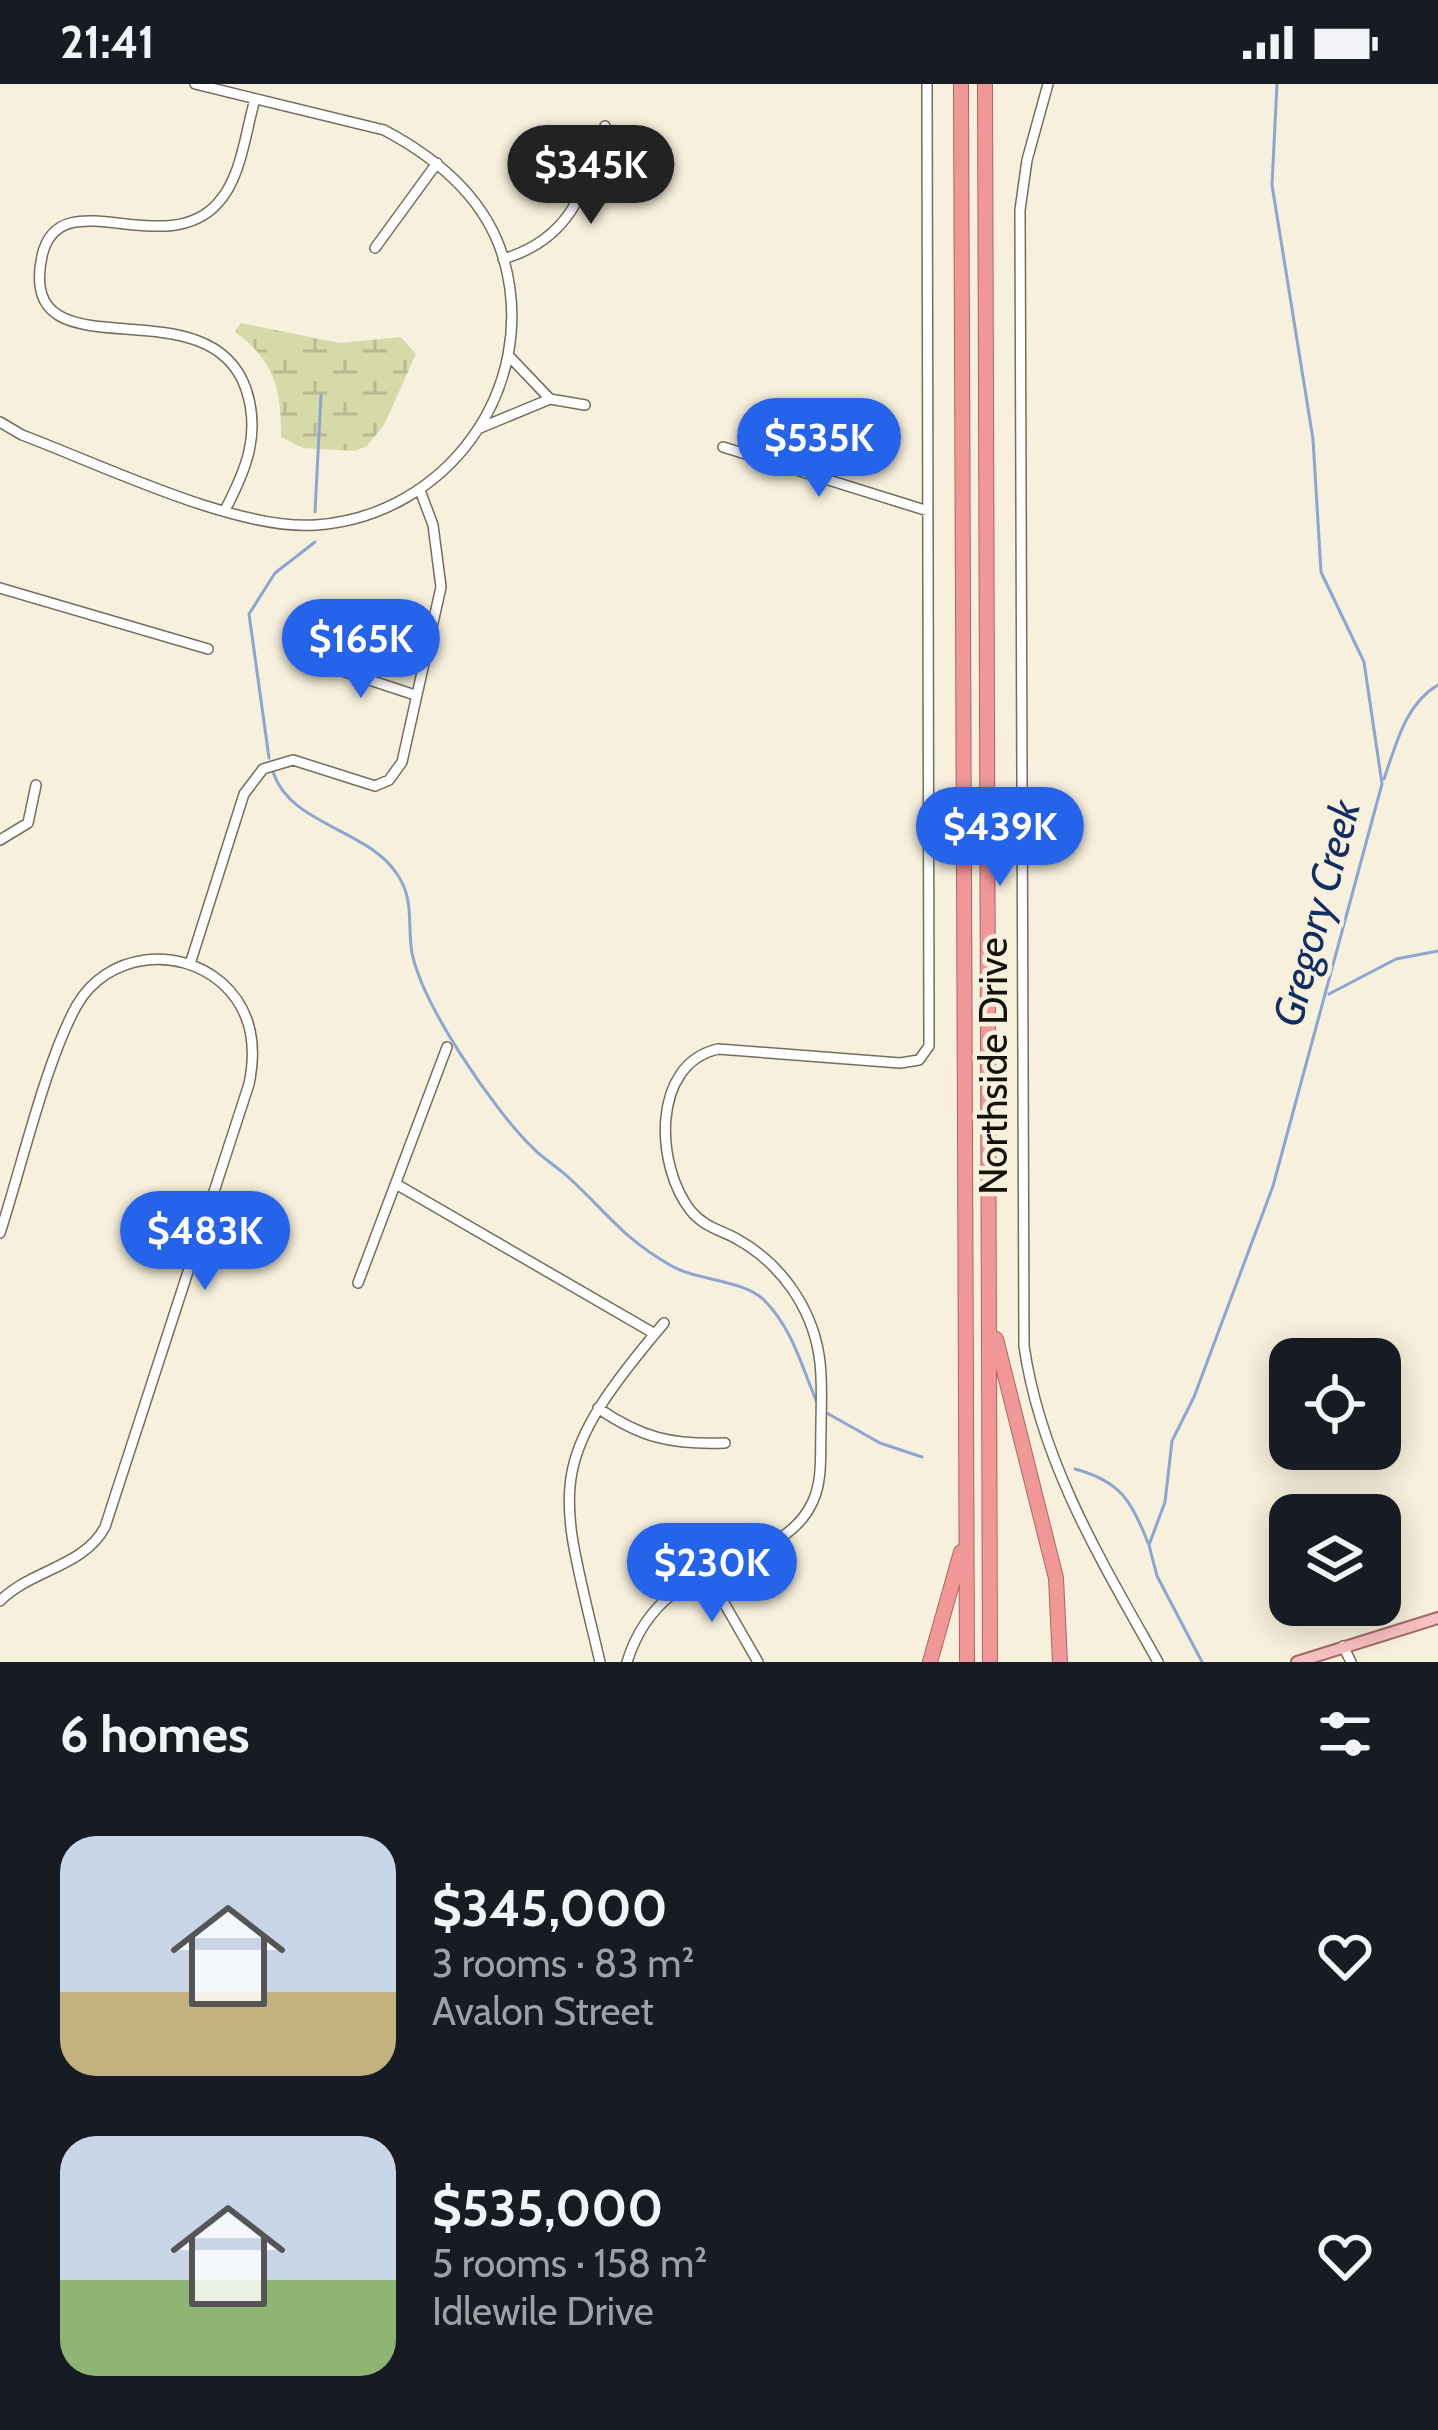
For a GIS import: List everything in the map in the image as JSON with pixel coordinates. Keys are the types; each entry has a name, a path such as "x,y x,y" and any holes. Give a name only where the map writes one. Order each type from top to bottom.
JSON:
{"highway":[{"path":"962,84 967,1662"},
{"path":"985,84 990,1662"},
{"path":"988,1232 1001,1374 1056,1579 1060,1662"},
{"path":"930,1662 950,1605 966,1499"}],"main road":[{"path":"1297,1662 1438,1618"}],"street":[{"path":"0,422 22,435 225,510 311,526 368,516 421,493 480,428 500,388 508,355 503,259 482,215 437,163 398,137 354,120 254,103 195,84"},
{"path":"627,1662 654,1613 705,1570 769,1545 805,1517 820,1473 819,1355 805,1312 781,1274 688,1208 668,1151 672,1090 688,1061 718,1049 900,1063 920,1060 929,1046 927,84"},
{"name":"Northside Drive","path":"1048,84 1027,160 1020,210 1024,1346 1039,1414 1071,1502 1158,1662"},
{"path":"225,510 248,463 253,434 251,404 229,357 192,335 80,326 62,319 40,288 42,254 62,227 77,220 162,230 201,217 230,187 254,103"},
{"path":"503,259 541,244 571,218 605,126"},
{"path":"375,248 437,163"},
{"path":"508,355 550,399"},
{"path":"480,428 550,399 585,406"},
{"path":"723,447 928,511"},
{"path":"190,964 251,780 262,769 293,760 360,785 389,780 411,740 415,695 433,644 442,587 433,525 421,493"},
{"path":"0,588 208,649"},
{"path":"321,664 415,695"},
{"path":"0,841 28,823 36,785"},
{"path":"0,1233 79,1002 105,976 140,960 190,964 231,991 253,1035 249,1084 105,1528 85,1552 20,1584 0,1601"},
{"path":"358,1283 447,1047"},
{"path":"396,1184 655,1334"},
{"path":"600,1662 567,1520 571,1461 598,1408 664,1324"},
{"path":"598,1408 643,1436 665,1443 725,1442"},
{"path":"705,1570 758,1662"},
{"path":"1343,1646 1351,1662"}],"green space":[{"path":"241,323 340,343 401,337 416,354 384,425 367,446 355,451 303,448 281,437 273,378 259,354 235,332"}],"waterway":[{"name":"Gregory Creek","path":"1202,1662 1157,1576 1149,1545 1165,1502 1172,1441 1194,1397 1273,1186 1382,784 1364,662 1321,572 1313,439 1272,185 1277,84"},
{"path":"315,512 321,395"},
{"path":"269,758 249,614 275,573 315,542"},
{"path":"1384,779 1410,714 1438,685"},
{"path":"273,772 295,804 368,847 397,874 408,903 412,953 430,1000 462,1056 516,1130 653,1255 681,1270 744,1288 764,1300 790,1336 818,1405"},
{"path":"1329,994 1396,959 1438,951"},
{"path":"825,1412 880,1443 922,1457"},
{"path":"1075,1469 1103,1480 1122,1495 1148,1543"}]}
